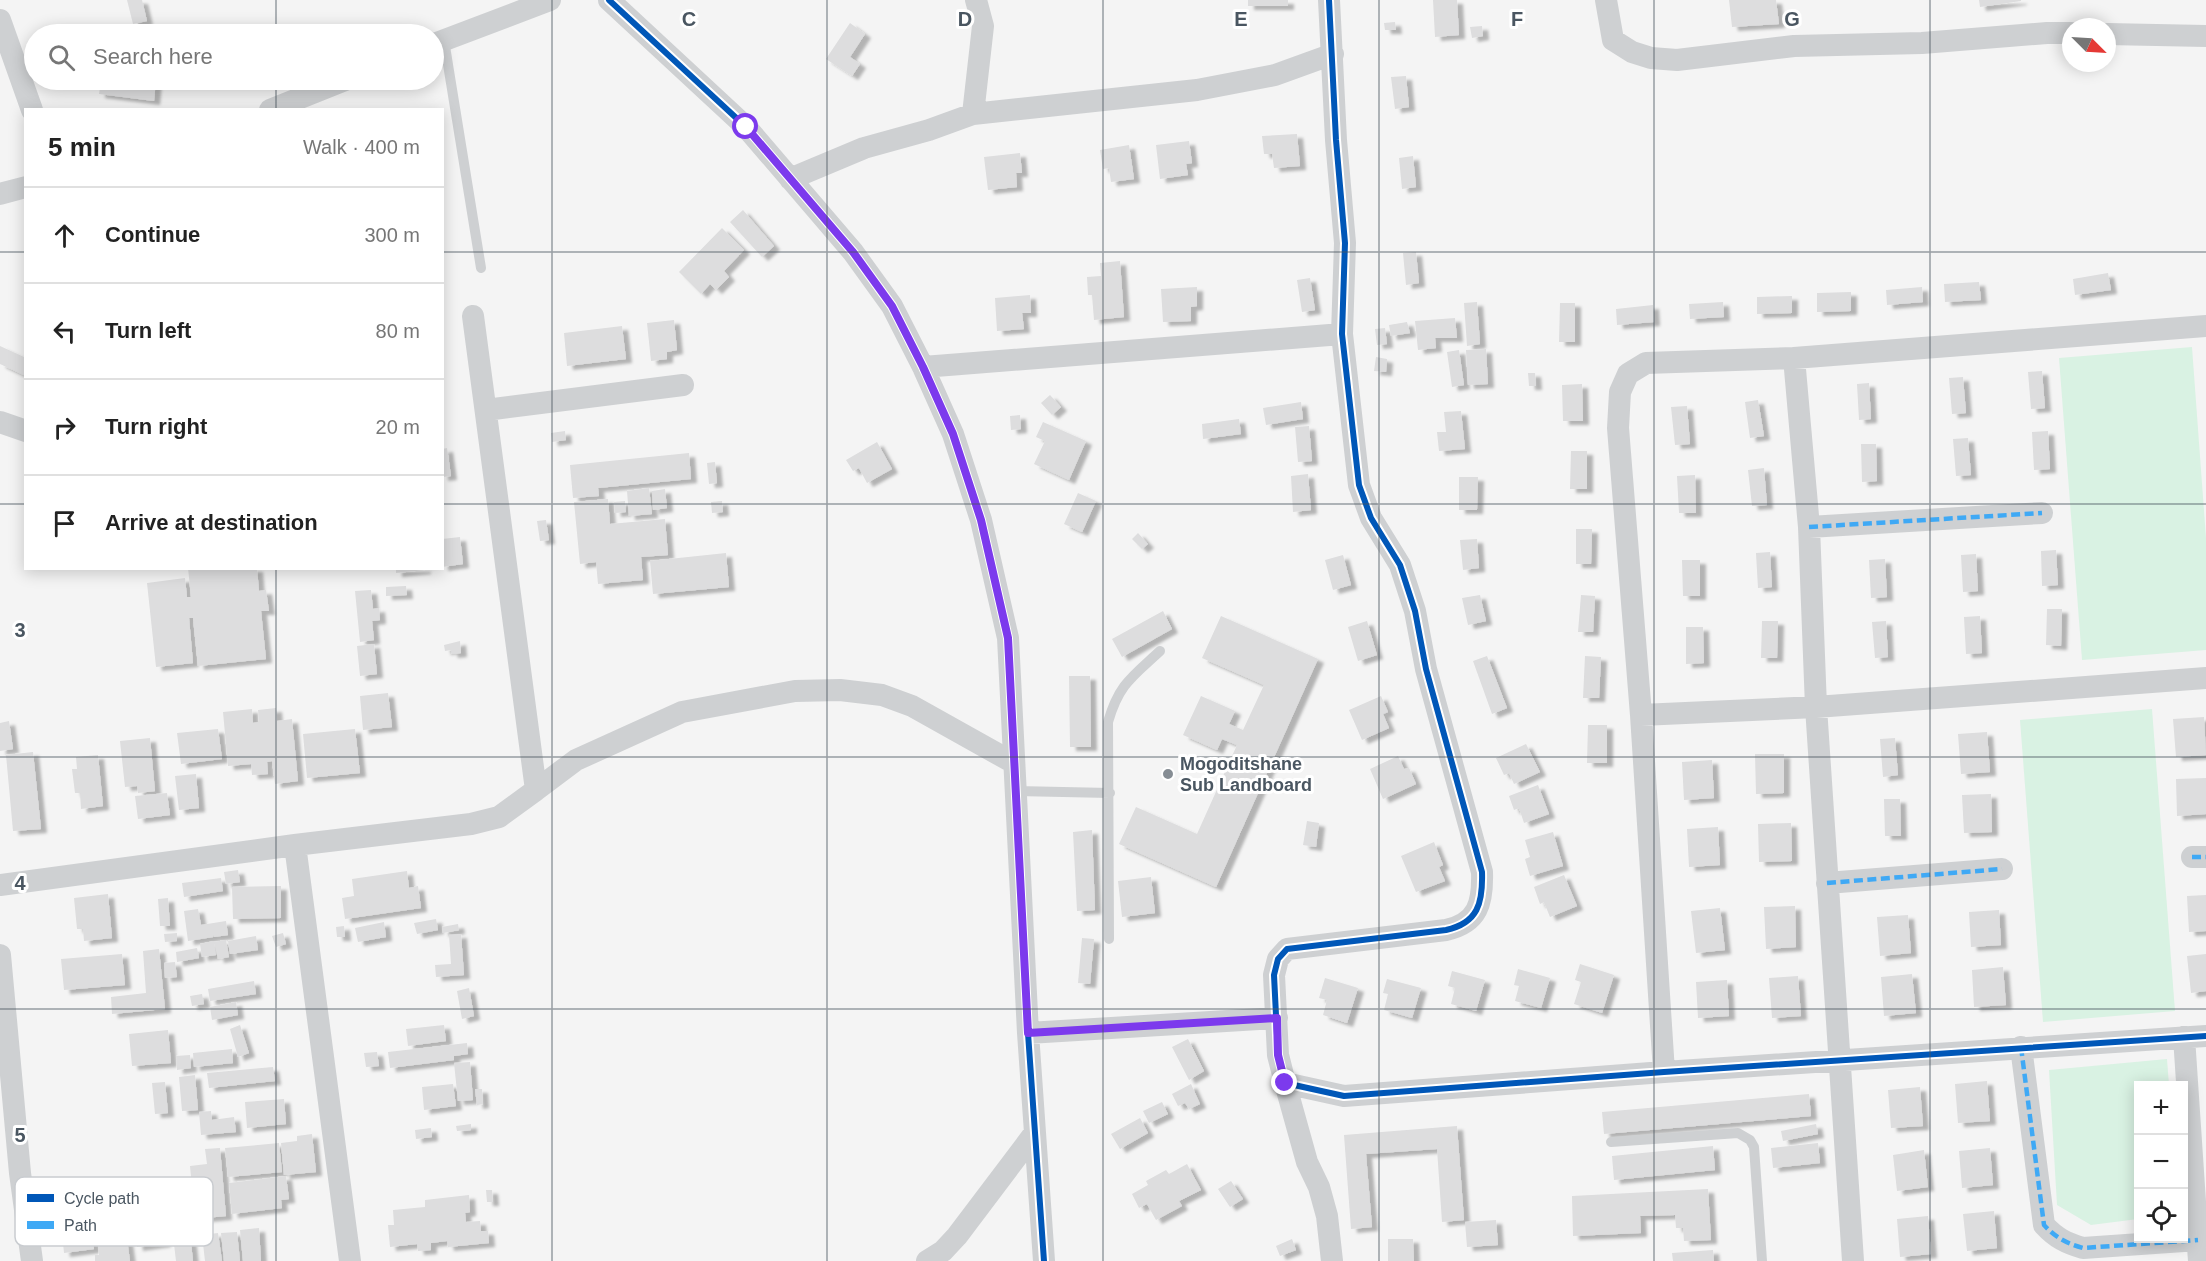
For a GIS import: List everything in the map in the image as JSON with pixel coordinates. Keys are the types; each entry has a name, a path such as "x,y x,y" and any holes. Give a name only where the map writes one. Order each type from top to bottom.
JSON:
{"street":[{"path":"444,40 550,0"},
{"path":"609,0 746,127 853,252 892,306 953,434 981,520 1008,638 1028,1033 1044,1261"},
{"path":"973,114 983,26 976,0"},
{"path":"1329,0 1336,140 1345,243 1342,334 1359,485 1371,518 1400,565 1415,611 1426,669 1482,872 1483,894 1475,913 1462,926 1446,930 1287,949 1278,958 1274,975 1278,1055 1307,1162 1319,1186 1327,1216 1332,1261"},
{"path":"1606,0 1613,40 1632,52 1651,58 1677,60 1794,46 1922,43 2062,33"},
{"path":"0,20 24,88"},
{"path":"2116,34 2206,36"},
{"path":"790,178 864,148 929,130 973,114 1197,90 1275,75 1333,54"},
{"path":"25,90 31,108"},
{"path":"275,108 320,90"},
{"path":"0,194 24,188"},
{"path":"473,316 536,790"},
{"path":"1664,1072 1641,715 1618,428 1620,392 1628,374 1646,363 1794,358 2206,326"},
{"path":"923,367 1342,334"},
{"path":"1794,358 1809,526 1816,707 1853,1261"},
{"path":"486,410 683,385"},
{"path":"0,422 24,430"},
{"path":"1809,526 2042,513"},
{"path":"1641,715 1816,707 2206,678"},
{"path":"0,885 295,844 471,825 500,817 576,760 682,712 795,691 840,690 882,695 912,706 1014,763"},
{"path":"295,844 350,1261"},
{"path":"1827,883 2002,869"},
{"path":"0,955 10,1174 15,1194"},
{"path":"1028,1033 1277,1018"},
{"path":"1285,1083 1344,1096 2021,1047 2195,1037 2199,1251 2083,1248 2066,1243 2054,1236 2044,1225 2021,1047"},
{"path":"927,1261 943,1251 957,1236 1034,1134"},
{"path":"28,1246 32,1261"}],"lane":[{"path":"444,69 481,268"},
{"path":"1109,939 1108,722 1114,702 1124,684 1160,651"},
{"path":"1016,791 1110,793"},
{"path":"1611,1142 1738,1133 1746,1136 1754,1147 1762,1261"}],"green space":[{"path":"2192,347 2206,538 2206,650 2082,660 2059,358"},
{"path":"2152,709 2175,1011 2043,1022 2020,720"},
{"path":"2167,1059 2169,1081 2134,1081 2134,1220 2091,1225 2057,1205 2049,1070"}],"building":[{"path":"127,0 142,0 147,21 133,24"},
{"path":"1248,0 1288,0 1288,6 1248,6"},
{"path":"1433,0 1457,0 1459,35 1435,37"},
{"path":"1729,0 1776,0 1779,24 1732,27"},
{"path":"1979,0 2021,0 2021,1 1980,7"},
{"path":"1395,22 1396,30 1385,30 1384,23"},
{"path":"850,23 865,34 850,57 860,64 852,76 826,59"},
{"path":"1482,26 1483,36 1472,38 1470,27"},
{"path":"1406,76 1409,107 1395,109 1391,77"},
{"path":"100,90 155,90 154,101 99,94"},
{"path":"1297,134 1300,166 1274,168 1272,154 1264,154 1262,136"},
{"path":"1189,141 1192,163 1186,164 1188,175 1160,179 1156,145"},
{"path":"1129,145 1134,179 1111,182 1109,168 1103,169 1100,150"},
{"path":"1020,153 1022,173 1016,173 1017,187 988,190 984,157"},
{"path":"1413,156 1416,187 1402,189 1399,158"},
{"path":"743,210 774,246 762,257 730,222"},
{"path":"722,228 744,250 724,271 729,277 716,290 710,284 701,294 679,272"},
{"path":"1416,252 1419,283 1406,285 1403,253"},
{"path":"1120,261 1124,317 1094,320 1092,295 1088,295 1087,277 1101,276 1100,263"},
{"path":"2108,273 2111,290 2075,295 2073,279"},
{"path":"1310,278 1315,310 1302,312 1297,280"},
{"path":"1979,282 1981,300 1945,302 1944,284"},
{"path":"1197,287 1197,306 1191,307 1191,321 1163,322 1161,289"},
{"path":"1922,287 1923,302 1887,305 1886,290"},
{"path":"1851,292 1851,311 1817,312 1817,293"},
{"path":"1030,295 1031,313 1022,313 1024,329 997,331 995,298"},
{"path":"1792,296 1792,313 1757,314 1757,297"},
{"path":"1477,302 1480,344 1467,346 1464,303"},
{"path":"1723,302 1724,317 1690,319 1689,304"},
{"path":"1560,303 1575,303 1575,342 1559,342"},
{"path":"1653,305 1654,322 1617,325 1616,309"},
{"path":"1455,318 1457,338 1435,338 1436,348 1418,350 1415,321"},
{"path":"674,320 677,350 667,352 667,359 651,361 647,323"},
{"path":"1407,322 1410,333 1391,336 1389,325"},
{"path":"622,326 626,359 567,366 564,333"},
{"path":"1385,328 1387,344 1377,345 1375,329"},
{"path":"0,346 24,357 24,375 0,364"},
{"path":"1486,349 1488,384 1468,385 1466,350"},
{"path":"1459,350 1464,385 1452,387 1447,352"},
{"path":"1376,357 1387,359 1386,372 1374,371"},
{"path":"2042,371 2045,408 2031,409 2028,372"},
{"path":"1528,373 1535,373 1536,386 1529,386"},
{"path":"1963,377 1966,413 1952,414 1949,378"},
{"path":"1869,383 1871,419 1859,420 1857,384"},
{"path":"1582,384 1583,421 1563,421 1562,385"},
{"path":"1050,395 1061,407 1052,415 1041,403"},
{"path":"1758,400 1764,436 1750,438 1745,402"},
{"path":"1301,402 1303,419 1266,425 1263,408"},
{"path":"1687,406 1690,444 1675,445 1671,407"},
{"path":"1461,411 1465,449 1439,451 1437,432 1446,432 1444,412"},
{"path":"1020,415 1021,429 1011,430 1010,416"},
{"path":"1239,419 1241,434 1203,439 1202,424"},
{"path":"1043,422 1086,441 1069,480 1034,464 1045,441 1036,437"},
{"path":"1309,426 1312,461 1298,462 1295,427"},
{"path":"565,431 566,440 552,442 551,433"},
{"path":"2048,431 2050,469 2034,470 2032,432"},
{"path":"1968,438 1971,475 1956,476 1953,439"},
{"path":"877,442 892,469 867,483 859,468 853,471 846,460"},
{"path":"1861,444 1876,444 1877,481 1862,482"},
{"path":"447,448 451,476 444,477 444,449"},
{"path":"1571,451 1587,451 1587,489 1570,489"},
{"path":"689,453 691,479 598,488 599,496 573,498 570,465"},
{"path":"715,462 717,483 709,484 707,463"},
{"path":"1764,468 1767,505 1752,506 1748,470"},
{"path":"1308,474 1311,510 1293,512 1291,476"},
{"path":"1695,475 1696,513 1679,513 1677,476"},
{"path":"1459,477 1478,477 1477,510 1459,510"},
{"path":"649,488 652,514 629,516 627,491"},
{"path":"665,489 667,508 653,510 652,491"},
{"path":"1078,493 1096,501 1082,532 1064,524"},
{"path":"608,499 610,524 665,519 668,555 641,557 643,580 598,584 596,562 580,564 574,502"},
{"path":"625,501 626,512 615,513 614,502"},
{"path":"722,501 723,512 712,513 711,502"},
{"path":"546,520 549,540 540,541 537,521"},
{"path":"1576,529 1592,529 1591,564 1576,564"},
{"path":"1138,533 1148,544 1142,549 1132,539"},
{"path":"460,537 463,564 444,567 444,539"},
{"path":"1477,539 1479,568 1463,570 1460,540"},
{"path":"2056,550 2058,585 2042,586 2041,551"},
{"path":"1770,552 1772,587 1758,588 1756,553"},
{"path":"726,553 729,587 653,594 650,561"},
{"path":"1976,554 1978,591 1963,592 1961,555"},
{"path":"1343,555 1351,585 1333,590 1325,560"},
{"path":"1885,559 1887,597 1871,598 1869,560"},
{"path":"1682,560 1700,560 1700,596 1683,596"},
{"path":"188,570 257,570 259,591 266,590 269,611 261,611 266,659 198,666 193,618 189,618 193,663 156,667 147,583 185,578 187,597 191,597"},
{"path":"396,570 425,570 396,573"},
{"path":"406,586 407,595 386,596 386,587"},
{"path":"371,590 373,609 379,608 380,620 372,621 374,640 360,642 355,591"},
{"path":"1480,595 1486,621 1468,625 1462,598"},
{"path":"1581,595 1595,596 1593,632 1578,632"},
{"path":"2047,609 2062,609 2061,646 2046,645"},
{"path":"1163,611 1172,629 1122,657 1112,639"},
{"path":"1221,616 1318,659 1216,887 1119,844 1136,807 1197,834 1237,745 1222,739 1217,750 1183,735 1201,696 1235,711 1229,724 1243,730 1264,685 1202,658"},
{"path":"1980,616 1982,653 1966,654 1964,617"},
{"path":"1367,621 1377,655 1358,661 1348,627"},
{"path":"1762,621 1778,621 1777,658 1761,658"},
{"path":"1886,621 1888,657 1875,658 1872,622"},
{"path":"1686,627 1703,627 1704,663 1686,664"},
{"path":"460,641 461,653 452,654 451,650 445,651 444,645"},
{"path":"374,644 377,674 360,676 357,646"},
{"path":"1487,656 1507,708 1492,714 1473,661"},
{"path":"1585,656 1601,657 1599,698 1583,698"},
{"path":"1069,676 1090,676 1091,747 1070,747"},
{"path":"388,693 392,727 363,730 360,696"},
{"path":"1381,696 1388,712 1383,714 1389,728 1362,740 1349,710"},
{"path":"276,708 277,721 292,719 298,781 275,784 272,761 267,762 268,774 252,775 251,764 228,766 223,712 252,709 253,723 259,722 258,710"},
{"path":"2204,717 2206,755 2176,757 2173,719"},
{"path":"9,721 13,749 0,751 0,723"},
{"path":"1588,725 1607,725 1607,763 1587,763"},
{"path":"218,729 222,759 181,764 177,733"},
{"path":"355,729 360,773 307,778 303,734"},
{"path":"1987,732 1990,772 1961,774 1958,734"},
{"path":"150,738 155,791 138,793 137,786 125,787 120,741"},
{"path":"1895,738 1898,775 1883,777 1880,739"},
{"path":"1526,744 1540,772 1514,784 1509,773 1504,775 1496,758"},
{"path":"33,752 41,829 13,831 6,755"},
{"path":"1755,754 1784,754 1784,793 1756,794"},
{"path":"98,755 103,806 81,809 80,793 75,793 72,769 77,769 76,757"},
{"path":"1398,756 1404,769 1409,768 1416,784 1383,799 1370,769"},
{"path":"1712,760 1714,798 1684,800 1682,762"},
{"path":"196,774 199,808 179,810 175,776"},
{"path":"2206,778 2206,814 2177,816 2176,779"},
{"path":"1538,785 1549,814 1524,823 1519,808 1514,810 1509,796"},
{"path":"167,793 170,815 138,819 135,796"},
{"path":"1991,794 1992,832 1964,833 1962,795"},
{"path":"1884,799 1900,799 1901,836 1885,836"},
{"path":"1307,821 1319,823 1316,847 1303,845"},
{"path":"1791,823 1792,861 1759,862 1758,824"},
{"path":"1718,827 1720,865 1689,867 1687,829"},
{"path":"1092,830 1095,910 1077,911 1073,832"},
{"path":"1553,832 1563,866 1530,876 1525,859 1530,857 1525,840"},
{"path":"1434,842 1443,865 1439,867 1445,881 1416,892 1401,856"},
{"path":"238,870 240,882 226,884 224,872"},
{"path":"407,871 409,888 418,886 421,908 345,919 342,898 354,896 352,879"},
{"path":"1564,875 1577,906 1550,917 1544,902 1540,904 1534,887"},
{"path":"1151,877 1155,913 1122,917 1118,881"},
{"path":"221,878 223,891 184,897 182,883"},
{"path":"281,886 281,918 233,919 232,887"},
{"path":"108,894 112,938 84,941 83,929 77,929 74,898"},
{"path":"2206,895 2206,931 2189,932 2187,896"},
{"path":"168,898 170,926 160,926 158,899"},
{"path":"1795,906 1796,947 1766,949 1764,907"},
{"path":"1720,908 1725,950 1696,953 1691,911"},
{"path":"198,909 201,925 226,921 228,935 214,937 213,935 213,937 188,941 184,911"},
{"path":"1999,910 2001,945 1971,947 1969,912"},
{"path":"1908,915 1911,953 1880,956 1877,917"},
{"path":"436,919 438,930 417,934 414,923"},
{"path":"384,922 386,937 358,942 355,928"},
{"path":"458,924 459,930 443,933 442,927"},
{"path":"344,926 345,937 337,937 336,927"},
{"path":"177,933 177,941 165,942 164,934"},
{"path":"283,933 286,944 276,947 272,936"},
{"path":"461,934 464,975 436,977 435,965 451,964 449,935"},
{"path":"256,936 258,950 230,954 228,941"},
{"path":"1082,938 1094,939 1090,984 1078,983"},
{"path":"226,940 229,957 218,959 214,942"},
{"path":"214,941 216,955 202,957 200,944"},
{"path":"197,948 199,958 177,962 176,952"},
{"path":"159,949 165,1009 112,1014 111,997 146,993 143,951"},
{"path":"122,954 125,985 64,990 61,959"},
{"path":"2206,954 2206,991 2191,993 2187,956"},
{"path":"175,962 177,977 165,978 164,963"},
{"path":"1580,964 1614,975 1602,1013 1574,1004 1581,982 1575,980"},
{"path":"2003,967 2006,1005 1974,1007 1972,970"},
{"path":"1518,969 1550,978 1541,1008 1515,1001 1519,986 1514,985"},
{"path":"1452,971 1485,980 1476,1011 1451,1004 1455,988 1448,986"},
{"path":"1912,974 1916,1013 1884,1016 1881,977"},
{"path":"1798,976 1801,1016 1772,1018 1769,978"},
{"path":"1325,978 1358,988 1347,1023 1323,1015 1327,1000 1319,998"},
{"path":"1387,979 1421,988 1412,1018 1384,1010 1388,994 1383,993"},
{"path":"1727,980 1729,1016 1698,1018 1696,982"},
{"path":"254,981 256,994 210,1001 208,989"},
{"path":"469,988 474,1016 462,1019 457,991"},
{"path":"202,994 204,1004 192,1006 190,996"},
{"path":"236,1002 238,1015 212,1020 210,1007"},
{"path":"240,1025 249,1053 238,1057 230,1029"},
{"path":"444,1025 446,1041 408,1046 406,1029"},
{"path":"168,1030 171,1063 132,1066 129,1034"},
{"path":"1188,1039 1204,1071 1189,1080 1172,1047"},
{"path":"467,1043 468,1054 454,1056 454,1060 390,1068 388,1052"},
{"path":"232,1049 233,1063 194,1067 193,1053"},
{"path":"377,1052 379,1066 366,1067 364,1053"},
{"path":"190,1055 191,1068 177,1070 176,1056"},
{"path":"470,1062 473,1100 458,1101 454,1063"},
{"path":"273,1067 275,1081 209,1088 207,1073"},
{"path":"195,1075 198,1110 182,1111 179,1077"},
{"path":"1987,1081 1990,1121 1958,1123 1955,1084"},
{"path":"165,1082 168,1113 155,1114 152,1083"},
{"path":"453,1084 456,1106 424,1110 422,1087"},
{"path":"1191,1084 1200,1104 1189,1109 1185,1103 1178,1106 1172,1094"},
{"path":"1920,1087 1923,1126 1891,1128 1888,1090"},
{"path":"475,1089 482,1089 483,1104 477,1105"},
{"path":"1809,1094 1811,1116 1604,1134 1602,1112"},
{"path":"284,1099 286,1124 247,1128 245,1102"},
{"path":"1162,1102 1168,1114 1149,1123 1143,1111"},
{"path":"211,1111 212,1120 234,1117 236,1132 201,1135 199,1112"},
{"path":"1140,1118 1148,1133 1120,1149 1111,1134"},
{"path":"471,1124 471,1130 457,1131 456,1126"},
{"path":"1816,1124 1818,1134 1783,1141 1781,1131"},
{"path":"1457,1126 1464,1220 1442,1222 1437,1149 1366,1154 1372,1227 1351,1229 1344,1135"},
{"path":"431,1128 432,1137 416,1139 415,1130"},
{"path":"312,1134 316,1172 284,1175 281,1143 297,1141 297,1136"},
{"path":"279,1143 282,1172 228,1177 225,1148"},
{"path":"1818,1143 1820,1163 1773,1168 1771,1148"},
{"path":"1713,1146 1715,1170 1614,1180 1612,1156"},
{"path":"220,1148 226,1216 213,1217 213,1177 191,1177 190,1166 207,1164 205,1149"},
{"path":"1990,1148 1993,1185 1962,1188 1959,1151"},
{"path":"1924,1150 1928,1187 1897,1191 1893,1155"},
{"path":"1187,1164 1201,1190 1179,1201 1182,1206 1156,1220 1147,1204 1139,1208 1132,1194 1148,1185 1146,1181 1166,1170 1169,1174"},
{"path":"286,1176 289,1199 281,1200 282,1208 232,1214 229,1183"},
{"path":"1231,1181 1243,1199 1230,1207 1218,1189"},
{"path":"1708,1189 1711,1240 1684,1241 1683,1228 1676,1228 1675,1215 1640,1216 1641,1233 1573,1236 1572,1196"},
{"path":"486,1190 492,1190 493,1202 487,1202"},
{"path":"469,1195 470,1212 465,1213 466,1222 480,1221 481,1231 488,1231 489,1243 448,1247 447,1241 431,1243 431,1250 418,1251 417,1244 390,1247 388,1225 394,1225 393,1210 425,1207 425,1200"},
{"path":"1994,1211 1997,1248 1967,1251 1963,1214"},
{"path":"1928,1216 1931,1254 1900,1257 1897,1219"},
{"path":"1496,1220 1498,1245 1467,1247 1465,1222"},
{"path":"259,1228 261,1261 243,1261 240,1230"},
{"path":"237,1232 240,1261 224,1261 221,1233"},
{"path":"218,1233 222,1261 205,1261 203,1246 213,1246 213,1234"},
{"path":"1292,1239 1296,1250 1280,1256 1276,1246"},
{"path":"1388,1239 1413,1239 1414,1261 1388,1261"},
{"path":"63,1246 94,1246 94,1249 64,1253"},
{"path":"98,1246 128,1246 130,1261 95,1261 95,1255 99,1255"},
{"path":"174,1246 191,1246 193,1261 176,1261"},
{"path":"1713,1250 1714,1261 1673,1261 1672,1253"}],"marked path":[{"path":"1809,527 2042,513"},
{"path":"2192,857 2206,857"},
{"path":"1827,883 2002,869"},
{"path":"2021,1047 2044,1225 2062,1240 2083,1248 2198,1240"}],"cycle path":[{"path":"609,0 746,127 853,252 892,306 953,434 981,520 1008,638 1028,1033 1044,1261"},
{"path":"1329,0 1336,140 1345,243 1342,334 1359,485 1371,518 1400,565 1415,611 1426,669 1482,872 1482,883 1476,910 1472,917 1457,927 1287,949 1278,959 1274,975 1278,1055 1285,1083 1344,1096 2206,1036"}],"place":[{"name":"Mogoditshane Sub Landboard","path":"1168,774"}],"route":[{"path":"746,127 853,252 892,306 953,434 981,520 1008,638 1028,1033 1277,1018 1278,1055 1285,1083"}]}
